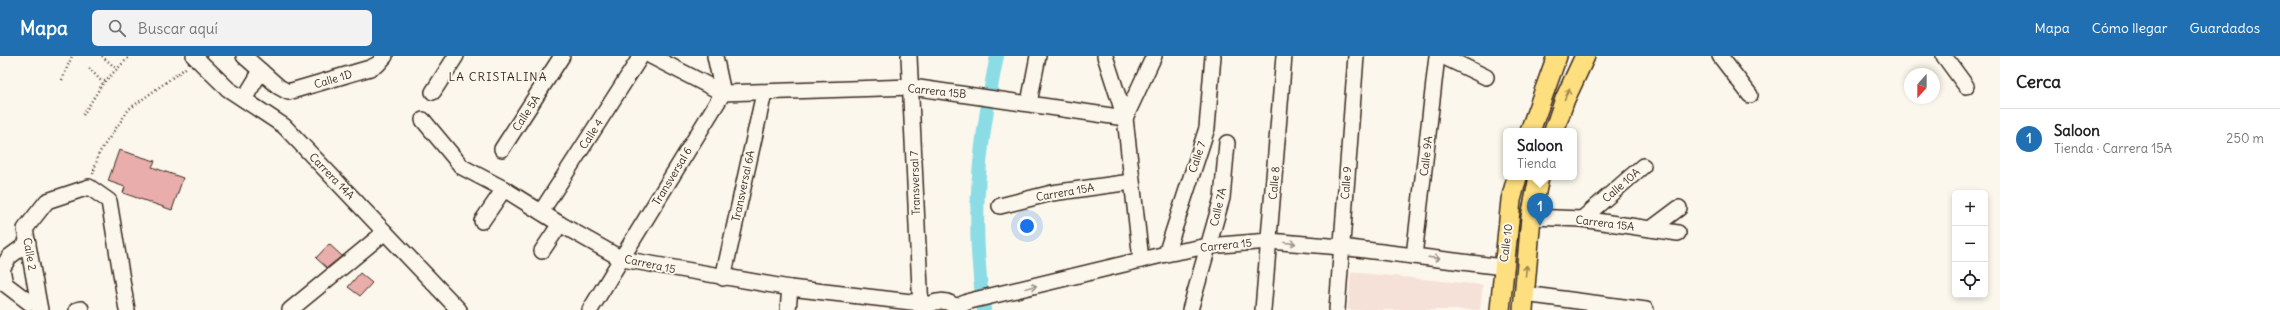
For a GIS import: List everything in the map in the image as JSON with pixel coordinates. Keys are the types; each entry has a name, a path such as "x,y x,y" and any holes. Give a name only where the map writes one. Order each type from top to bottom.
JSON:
{"main road":[{"path":"1531,128 1557,56"},
{"path":"1555,128 1565,99 1585,56"},
{"name":"Calle 10","path":"1500,310 1503,267 1511,200 1516,180"},
{"name":"Calle 10","path":"1524,302 1531,217 1538,180"}],"street":[{"path":"244,56 261,71 244,99"},
{"path":"433,92 456,56"},
{"name":"Calle 5A","path":"502,149 562,56"},
{"name":"Calle 4","path":"541,212 641,56"},
{"path":"651,56 723,94"},
{"path":"716,56 723,94"},
{"name":"Transversal 7","path":"909,56 912,87 922,308"},
{"path":"1029,103 1038,56"},
{"path":"1105,56 1125,118 1131,182 1141,260"},
{"path":"1125,118 1154,56"},
{"name":"Calle 7","path":"1166,254 1207,128 1213,56"},
{"name":"Calle 8","path":"1263,310 1284,56"},
{"name":"Calle 9","path":"1337,310 1356,56"},
{"name":"Calle 9A","path":"1414,256 1437,56"},
{"path":"1442,56 1486,77"},
{"path":"1720,56 1750,95"},
{"path":"1944,56 1966,86"},
{"name":"Carrera 14A","path":"195,58 228,89 284,126 459,310"},
{"name":"Calle 1D","path":"261,71 279,87 288,92 382,60"},
{"name":"Carrera 15B","path":"723,94 912,87 997,98 1125,118"},
{"name":"Transversal 6A","path":"723,278 764,93"},
{"name":"Transversal 6","path":"590,310 723,94"},
{"name":"Carrera 15","path":"423,120 462,167 504,189 560,224 622,259 723,278 922,308"},
{"name":"Calle 7A","path":"1208,246 1222,198 1227,144"},
{"name":"Calle 10A","path":"1582,219 1643,166"},
{"name":"Carrera 15A","path":"1000,206 1052,193 1131,182"},
{"path":"89,187 109,201 128,310"},
{"name":"Calle 2","path":"39,306 25,229 47,201 89,187"},
{"path":"482,221 504,189"},
{"path":"1651,229 1679,208"},
{"name":"Carrera 15A","path":"1531,217 1582,219 1678,233"},
{"path":"542,251 560,224"},
{"path":"290,310 385,232"},
{"name":"Carrera 15","path":"956,309 970,301 993,297 1166,254 1208,246 1269,241 1341,247 1503,267"},
{"path":"28,243 9,257 2,269 5,284 30,303 39,306"},
{"path":"1190,310 1208,246"},
{"path":"788,310 790,288"},
{"path":"922,308 933,302 940,301 950,304 956,309"},
{"path":"1524,302 1646,310"}],"path":[{"path":"62,80 72,56"},
{"path":"102,56 117,69"},
{"path":"83,115 103,83 130,56"},
{"path":"89,187 99,153 129,109 195,58"},
{"path":"89,68 103,83"}],"shaded area":[{"path":"1351,272 1483,285 1480,310 1348,310"}],"building":[{"path":"119,150 155,161 152,167 183,178 172,210 123,193 125,187 108,181"},
{"path":"329,244 342,256 327,268 316,258"},
{"path":"360,273 372,283 360,296 348,287"}],"waterway":[{"path":"984,310 978,245 978,182 985,120 997,56"}],"place":[{"name":"Saloon","path":"1540,226"}],"district":[{"name":"LA CRISTALINA","path":"498,76"}]}
